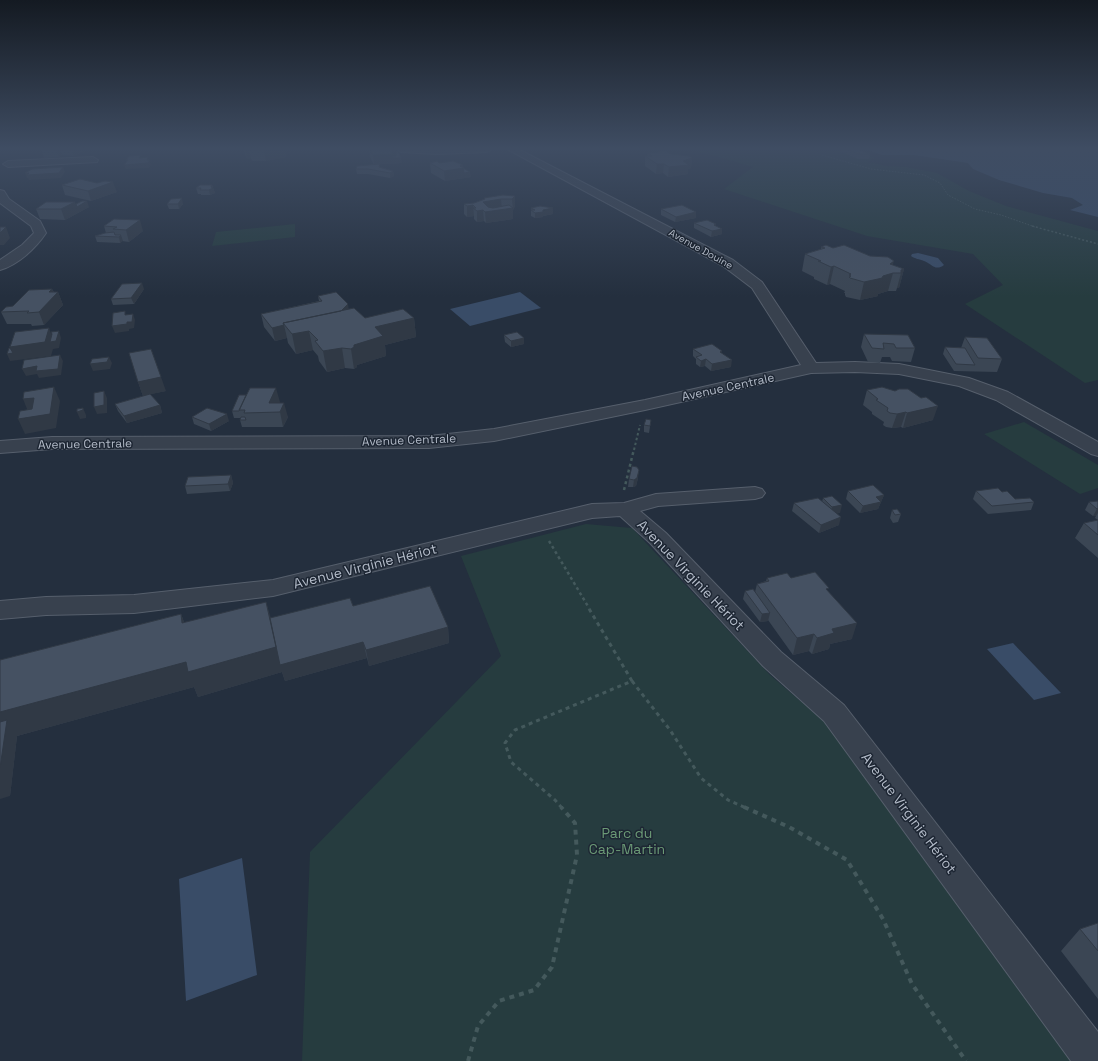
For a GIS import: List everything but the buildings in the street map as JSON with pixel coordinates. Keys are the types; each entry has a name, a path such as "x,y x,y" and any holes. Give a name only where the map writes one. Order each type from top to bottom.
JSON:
{"street":[{"path":"0,266 22,252 34,242 40,233 36,224 4,201 3,199"},
{"name":"Avenue Douine","path":"607,199 728,263 757,285 811,368"},
{"name":"Avenue Centrale","path":"0,447 52,443 429,442 494,435 645,405 811,368 855,367 898,370 963,382 1002,396 1098,450"},
{"path":"625,509 656,500 755,493"},
{"name":"Avenue Virginie Hériot","path":"0,610 46,606 134,604 273,588 473,539 592,512 625,509 658,538 772,659 834,713 1085,1047 1093,1061"}],"path":[{"path":"954,199 976,209 1098,244"},
{"path":"625,509 624,488 645,405"},
{"path":"540,525 632,681 670,730 701,778 728,800 789,827 847,860 883,919 912,984 966,1061"},
{"path":"468,1061 478,1026 499,1001 534,990 552,967 577,855 575,823 555,800 511,762 506,743 515,730 632,681"}],"green space":[{"path":"753,199 988,199 1006,206 1098,231 1098,380 1085,383 965,304 1003,285 973,254 867,236"},
{"path":"295,224 295,237 212,246 216,232"},
{"path":"1024,422 1098,465 1098,488 1080,494 984,434"},
{"name":"Parc du Cap-Martin","path":"586,524 632,528 770,675 834,730 1073,1061 302,1061 310,852 501,656 461,556"}],"water":[{"path":"1073,199 1098,199 1098,217 1070,210 1083,205"},
{"path":"918,253 938,258 944,265 938,268 911,256 912,254"},
{"path":"520,292 541,308 470,326 450,309"},
{"path":"1013,643 1061,693 1034,700 987,649"},
{"path":"242,858 257,975 186,1001 179,879"}]}
